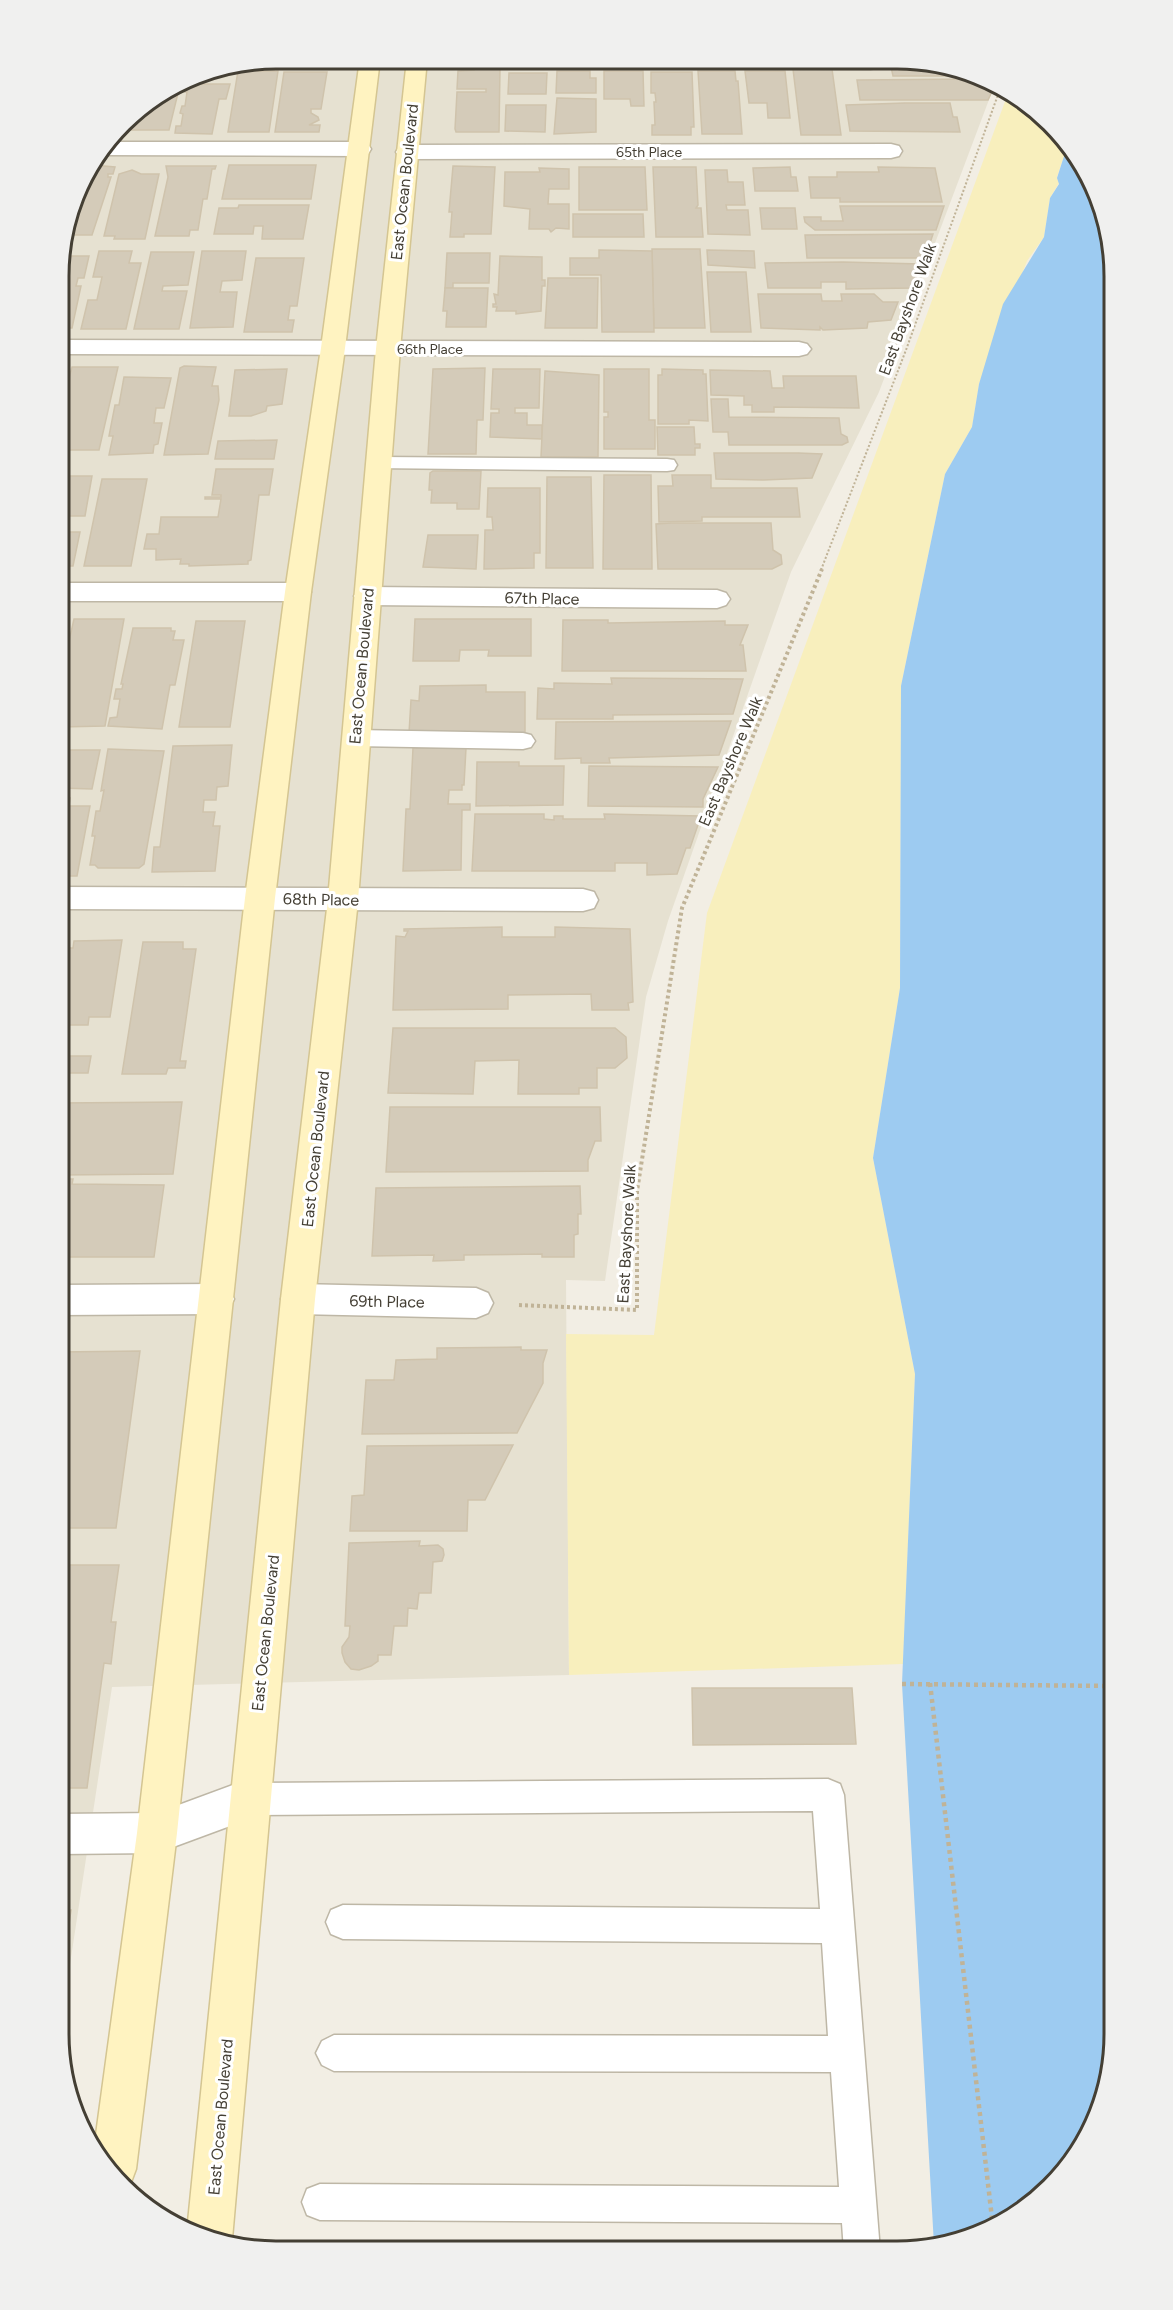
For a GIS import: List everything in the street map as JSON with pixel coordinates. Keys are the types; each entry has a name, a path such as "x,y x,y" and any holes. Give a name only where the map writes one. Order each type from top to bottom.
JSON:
{"main road":[{"path":"115,2163 157,1833 260,898 297,592 333,348 369,69"},
{"name":"East Ocean Boulevard","path":"210,2230 298,1299 343,900 388,349 416,69"}],"street":[{"path":"113,149 360,149"},
{"name":"65th Place","path":"407,152 891,151"},
{"name":"66th Place","path":"69,347 799,349"},
{"path":"69,592 297,592"},
{"name":"67th Place","path":"367,596 717,600"},
{"name":"68th Place","path":"69,898 582,900"},
{"path":"69,1300 217,1299"},
{"name":"69th Place","path":"298,1299 476,1303"},
{"path":"69,1834 157,1833 249,1799"}],"lane":[{"path":"380,463 666,465"},
{"path":"355,738 523,741"},
{"path":"249,1799 828,1795 861,2241"},
{"path":"343,1922 839,1926"},
{"path":"334,2053 848,2054"},
{"path":"320,2202 859,2205"}],"path":[{"name":"East Bayshore Walk","path":"476,1303 637,1310 637,1191 682,908 810,599 906,350 998,95"},
{"path":"930,1683 992,2217"},
{"path":"902,1684 1104,1686"}],"shaded area":[{"path":"276,69 911,69 964,80 989,90 992,92 879,392 791,572 668,921 646,997 605,1281 566,1280 569,1675 112,1687 69,1971 69,262 76,222 90,184 120,140 140,120 161,104 184,90 209,80 249,71"}],"sand":[{"path":"1006,100 1033,120 1064,155 1057,177 1059,183 1050,198 1044,237 1027,261 979,384 972,427 945,474 901,686 900,988 873,1158 915,1374 903,1664 569,1675 566,1334 654,1335 707,913"}],"water":[{"path":"1064,155 1083,184 1093,209 1104,262 1104,2048 1093,2101 1076,2138 1061,2160 1023,2198 1000,2213 964,2230 934,2238 902,1684 915,1374 873,1158 900,988 901,686 945,474 972,427 979,384 1003,304 1044,237 1050,198 1059,184 1057,178"}],"building":[{"path":"500,69 499,132 456,132 457,92 486,92 486,89 457,89 458,71"},
{"path":"793,69 832,69 841,135 801,135"},
{"path":"892,69 911,69 949,76 893,76"},
{"path":"278,71 269,132 228,132 238,73"},
{"path":"557,71 590,71 590,78 596,78 596,93 556,93"},
{"path":"604,71 643,71 644,106 631,106 630,99 604,99"},
{"path":"698,71 735,71 736,81 738,81 742,134 702,134"},
{"path":"745,71 785,71 790,118 768,118 767,103 749,103"},
{"path":"284,72 327,72 321,109 311,109 311,113 319,120 309,125 320,125 319,132 275,132"},
{"path":"651,72 692,72 694,127 691,127 691,135 652,135 652,125 655,125 654,102 656,102 655,93 651,93"},
{"path":"509,73 547,73 546,94 508,94"},
{"path":"961,79 992,92 988,100 860,100 857,80"},
{"path":"199,84 230,84 226,99 219,99 212,134 175,133 176,126 181,126 183,114 180,113 182,106 185,106 187,92 185,92 186,89"},
{"path":"178,94 169,130 130,130 161,104"},
{"path":"557,98 596,99 596,132 554,134"},
{"path":"950,103 953,117 957,117 960,132 850,131 846,105"},
{"path":"506,105 546,105 545,132 505,131"},
{"path":"229,165 316,165 311,199 222,199"},
{"path":"101,166 115,167 113,174 108,174 108,177 111,177 92,235 73,235 76,222 90,184"},
{"path":"166,166 216,166 212,169 207,199 203,199 198,230 190,230 189,236 155,236 168,177"},
{"path":"453,166 495,167 491,234 464,234 464,237 450,237 452,212 449,212"},
{"path":"579,167 645,167 647,210 579,210"},
{"path":"653,167 696,167 698,205 696,208 701,208 703,237 656,237"},
{"path":"790,167 791,177 796,177 798,191 755,191 753,168"},
{"path":"878,167 935,168 942,202 840,202 840,198 811,198 809,177 837,177 837,172 879,172"},
{"path":"539,168 569,169 569,189 549,189 548,204 569,204 569,229 556,228 551,232 549,229 529,229 530,209 504,206 505,172 540,172"},
{"path":"132,170 141,174 159,174 145,239 114,239 115,236 104,236 119,174"},
{"path":"705,170 727,170 728,182 743,182 745,205 726,205 727,210 748,210 750,235 708,234"},
{"path":"239,205 309,205 303,239 262,239 263,226 254,226 253,234 214,234 219,208 238,208"},
{"path":"840,206 944,206 936,230 815,230 805,222 804,217 821,217 821,221 843,221"},
{"path":"760,208 795,208 797,229 762,229"},
{"path":"573,214 643,214 644,237 573,237"},
{"path":"933,234 925,258 807,258 805,235"},
{"path":"652,249 700,249 705,328 654,328"},
{"path":"599,250 652,251 654,332 602,332 601,275 570,275 570,258 599,258"},
{"path":"707,250 754,251 755,268 708,265"},
{"path":"99,251 132,251 129,263 141,263 126,329 81,329 88,300 97,300 102,277 93,277"},
{"path":"202,251 246,251 242,280 222,281 220,292 237,292 233,327 190,328"},
{"path":"151,252 194,252 188,285 163,286 162,291 187,291 179,329 134,329"},
{"path":"447,253 490,253 489,283 453,283 453,288 445,288"},
{"path":"70,256 89,256 84,278 78,278 76,286 81,286 72,328 69,328"},
{"path":"500,256 542,257 542,280 545,280 545,286 542,286 541,311 516,314 516,311 496,311 497,307 493,307 493,304 496,304 494,294 498,295"},
{"path":"256,258 304,258 297,306 290,306 288,320 294,320 292,332 244,332"},
{"path":"765,263 921,264 913,288 846,289 846,282 821,282 821,288 768,288"},
{"path":"707,272 746,272 751,332 711,332"},
{"path":"548,278 598,278 597,328 545,328"},
{"path":"445,288 488,288 486,327 446,327 447,311 443,311"},
{"path":"758,294 821,294 822,301 842,301 841,294 874,294 883,302 898,302 891,320 868,322 867,328 823,330 820,327 820,330 761,328"},
{"path":"184,366 216,367 212,386 218,386 219,400 208,454 164,455 180,368"},
{"path":"72,367 118,367 99,450 69,450 69,378"},
{"path":"485,368 483,420 477,420 476,454 428,454 433,369"},
{"path":"287,369 282,404 267,406 266,411 251,416 229,416 235,370"},
{"path":"493,369 540,369 539,408 515,408 515,413 527,413 527,425 542,425 542,439 490,437 491,413 499,413 499,409 491,409"},
{"path":"604,369 649,369 649,420 655,420 655,449 604,449 604,417 608,417 608,412 604,412"},
{"path":"662,369 703,370 703,374 706,374 708,421 689,420 689,424 658,424 658,375 662,375"},
{"path":"710,370 770,371 772,388 784,388 783,376 856,376 859,408 774,407 774,412 752,412 752,405 744,405 744,396 711,395"},
{"path":"545,371 599,375 598,457 541,457"},
{"path":"124,377 171,378 164,408 156,408 154,423 162,423 158,444 154,445 153,453 109,455 113,436 109,436 115,405 119,405"},
{"path":"711,399 728,399 729,417 839,418 841,434 847,437 848,442 842,445 729,445 728,432 713,432"},
{"path":"657,427 694,427 695,444 700,444 700,448 695,448 695,455 658,455"},
{"path":"277,440 274,459 215,459 218,441"},
{"path":"714,453 822,454 812,478 763,480 716,479"},
{"path":"216,469 273,469 269,495 259,495 251,560 248,564 189,566 189,564 180,564 181,559 156,560 156,549 144,549 147,534 159,534 161,517 218,517 221,499 205,499 205,497 221,497 221,495 212,495"},
{"path":"433,471 481,471 479,509 457,509 457,503 431,503 430,473"},
{"path":"604,475 651,475 652,569 603,569"},
{"path":"672,475 711,475 711,488 797,488 800,517 702,517 702,521 659,522 658,486 673,486"},
{"path":"69,476 92,476 85,516 69,516"},
{"path":"547,477 591,477 593,568 546,568"},
{"path":"102,479 147,479 131,566 84,566"},
{"path":"488,488 540,488 540,553 534,553 534,568 484,569 485,530 493,530 492,517 487,517"},
{"path":"771,523 773,550 781,555 782,564 772,569 658,569 656,524"},
{"path":"69,532 80,532 73,566 69,566"},
{"path":"428,535 478,535 476,569 423,567"},
{"path":"74,619 124,619 105,726 69,727 69,641"},
{"path":"415,619 531,619 531,656 488,656 489,650 460,650 459,661 413,661"},
{"path":"563,620 608,620 608,623 725,621 725,625 748,625 740,645 743,645 746,671 562,671"},
{"path":"196,621 245,621 230,727 179,727"},
{"path":"133,628 171,628 171,631 175,631 173,640 184,640 175,685 170,685 162,729 108,726 110,718 117,717 120,699 114,699 116,689 122,689 123,684 121,684"},
{"path":"611,678 743,679 733,714 613,715 613,719 537,719 538,688 554,689 554,683 612,684"},
{"path":"486,685 486,692 525,692 525,733 409,733 411,700 419,701 420,686"},
{"path":"731,721 719,755 609,758 610,763 581,763 581,758 555,759 556,722"},
{"path":"232,745 228,786 217,787 216,800 204,800 203,812 215,812 213,826 220,826 215,871 152,872 154,847 160,847 173,746"},
{"path":"413,748 466,748 464,785 462,785 462,790 449,790 448,804 470,804 470,810 462,810 461,870 403,871 406,809 410,809"},
{"path":"108,749 164,751 144,864 139,868 98,868 90,865 95,836 92,836 96,811 100,811 104,790 101,791"},
{"path":"69,750 100,750 92,789 69,788"},
{"path":"477,762 519,762 519,766 564,766 563,805 476,806"},
{"path":"589,766 718,767 703,799 703,807 588,806"},
{"path":"69,806 90,806 77,876 69,876"},
{"path":"475,814 544,814 544,819 554,820 554,816 563,816 563,819 605,819 604,814 701,816 690,848 686,848 677,874 647,875 647,863 615,863 615,871 472,871"},
{"path":"502,927 502,937 555,937 555,927 630,929 633,1002 628,1003 629,1010 592,1010 591,994 508,995 508,1009 393,1010 396,936 405,937 408,931 404,929"},
{"path":"122,940 110,1017 89,1017 88,1025 69,1025 69,948 73,948 74,941"},
{"path":"143,942 183,942 183,949 196,949 180,1061 186,1061 185,1068 168,1068 166,1074 122,1074"},
{"path":"393,1028 615,1028 626,1037 627,1058 615,1068 597,1068 597,1088 579,1088 579,1094 518,1094 519,1060 475,1061 473,1094 388,1093"},
{"path":"69,1056 91,1056 88,1073 69,1073"},
{"path":"182,1102 173,1174 69,1175 69,1103"},
{"path":"390,1107 600,1107 601,1141 595,1141 588,1160 588,1171 386,1172"},
{"path":"69,1179 73,1179 72,1184 164,1185 154,1257 69,1257"},
{"path":"580,1186 581,1214 578,1214 578,1234 574,1235 574,1257 542,1257 542,1254 464,1255 464,1260 433,1261 434,1255 372,1256 376,1188"},
{"path":"521,1347 521,1350 547,1350 543,1363 543,1383 517,1433 362,1434 366,1380 394,1380 396,1360 437,1359 437,1348"},
{"path":"140,1351 116,1528 69,1528 69,1352"},
{"path":"513,1445 485,1500 468,1500 467,1531 350,1531 352,1496 364,1495 367,1446"},
{"path":"420,1541 419,1546 438,1545 443,1549 442,1561 433,1562 431,1593 419,1593 417,1609 408,1608 407,1626 394,1626 391,1655 378,1655 378,1661 371,1666 359,1670 351,1669 342,1653 342,1647 349,1637 350,1626 345,1626 349,1543"},
{"path":"69,1565 119,1565 111,1622 116,1622 111,1664 104,1663 87,1788 69,1788"},
{"path":"692,1688 852,1688 856,1744 693,1745"}]}
